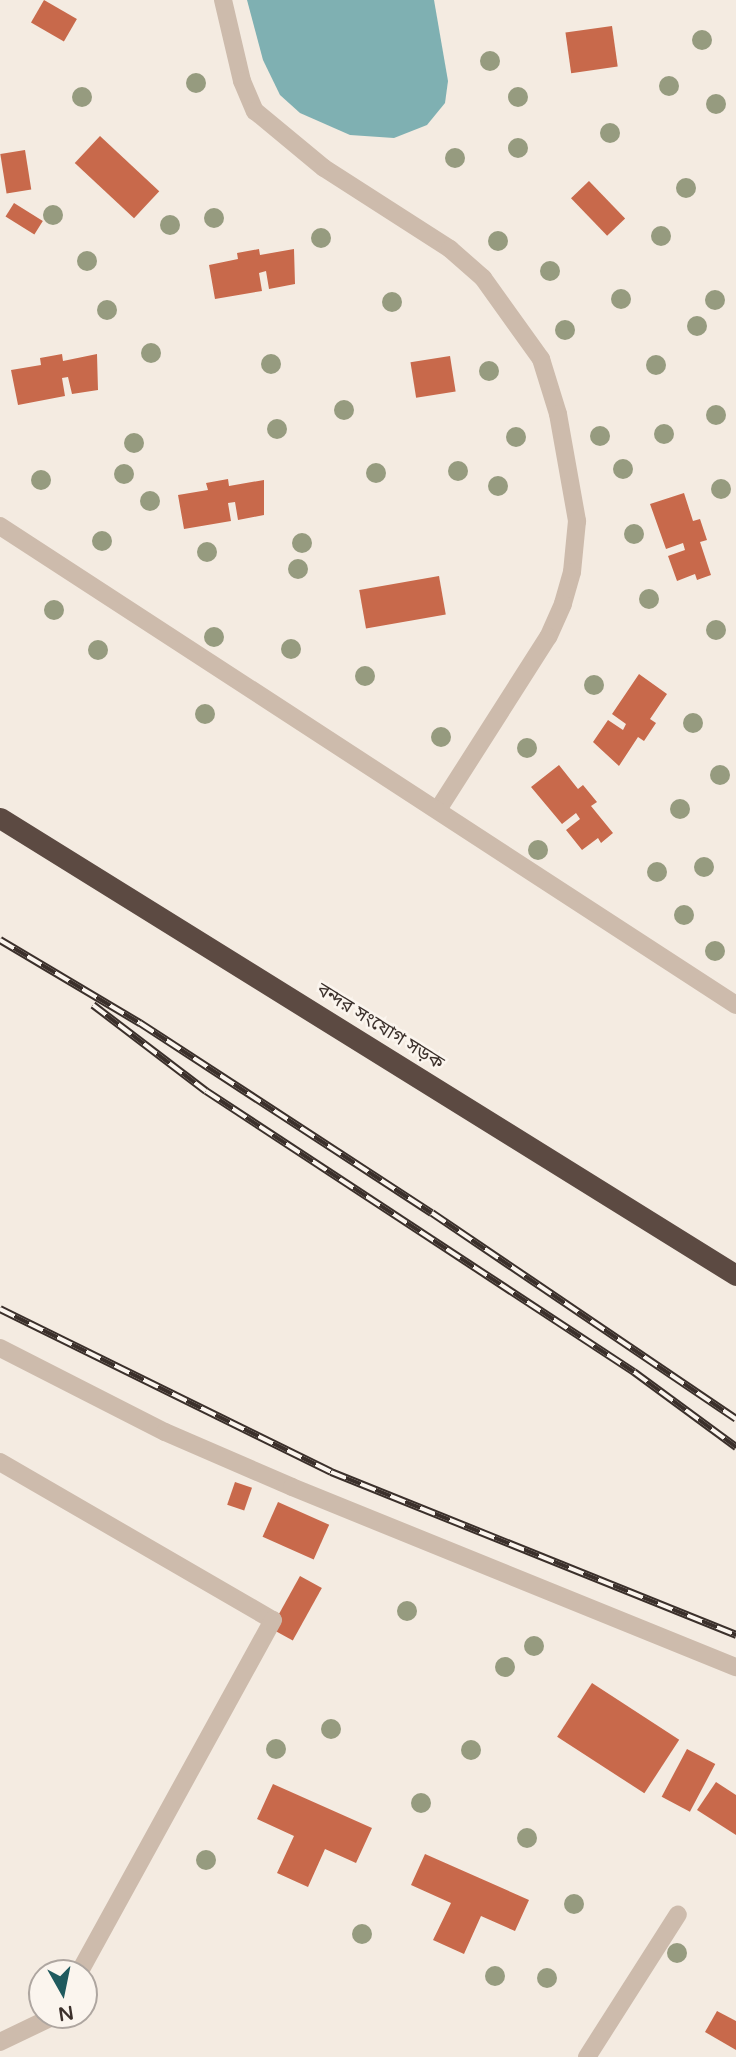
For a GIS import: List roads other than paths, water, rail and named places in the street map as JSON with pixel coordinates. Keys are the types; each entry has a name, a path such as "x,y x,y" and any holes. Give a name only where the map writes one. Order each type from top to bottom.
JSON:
{"highway":[{"name":"বন্দর সংযোগ সড়ক","path":"0,818 736,1275"}],"street":[{"path":"223,0 242,81 255,111 324,168 450,249 483,278 541,359 558,414 577,521 572,572 563,604 541,648 439,808"},
{"path":"0,526 439,808 736,1005"},
{"path":"0,1348 165,1432 292,1488 736,1667"},
{"path":"0,1462 273,1619 87,1959"},
{"path":"587,2057 678,1914"},
{"path":"0,2042 28,2028"}],"water":[{"path":"247,0 434,0 448,81 445,103 427,125 394,138 350,135 300,113 280,95 263,60"}],"railway":[{"path":"0,940 140,1023 432,1213 736,1419"},
{"path":"93,1005 206,1091 634,1372 736,1447"},
{"path":"0,1309 331,1472 736,1635"}]}
